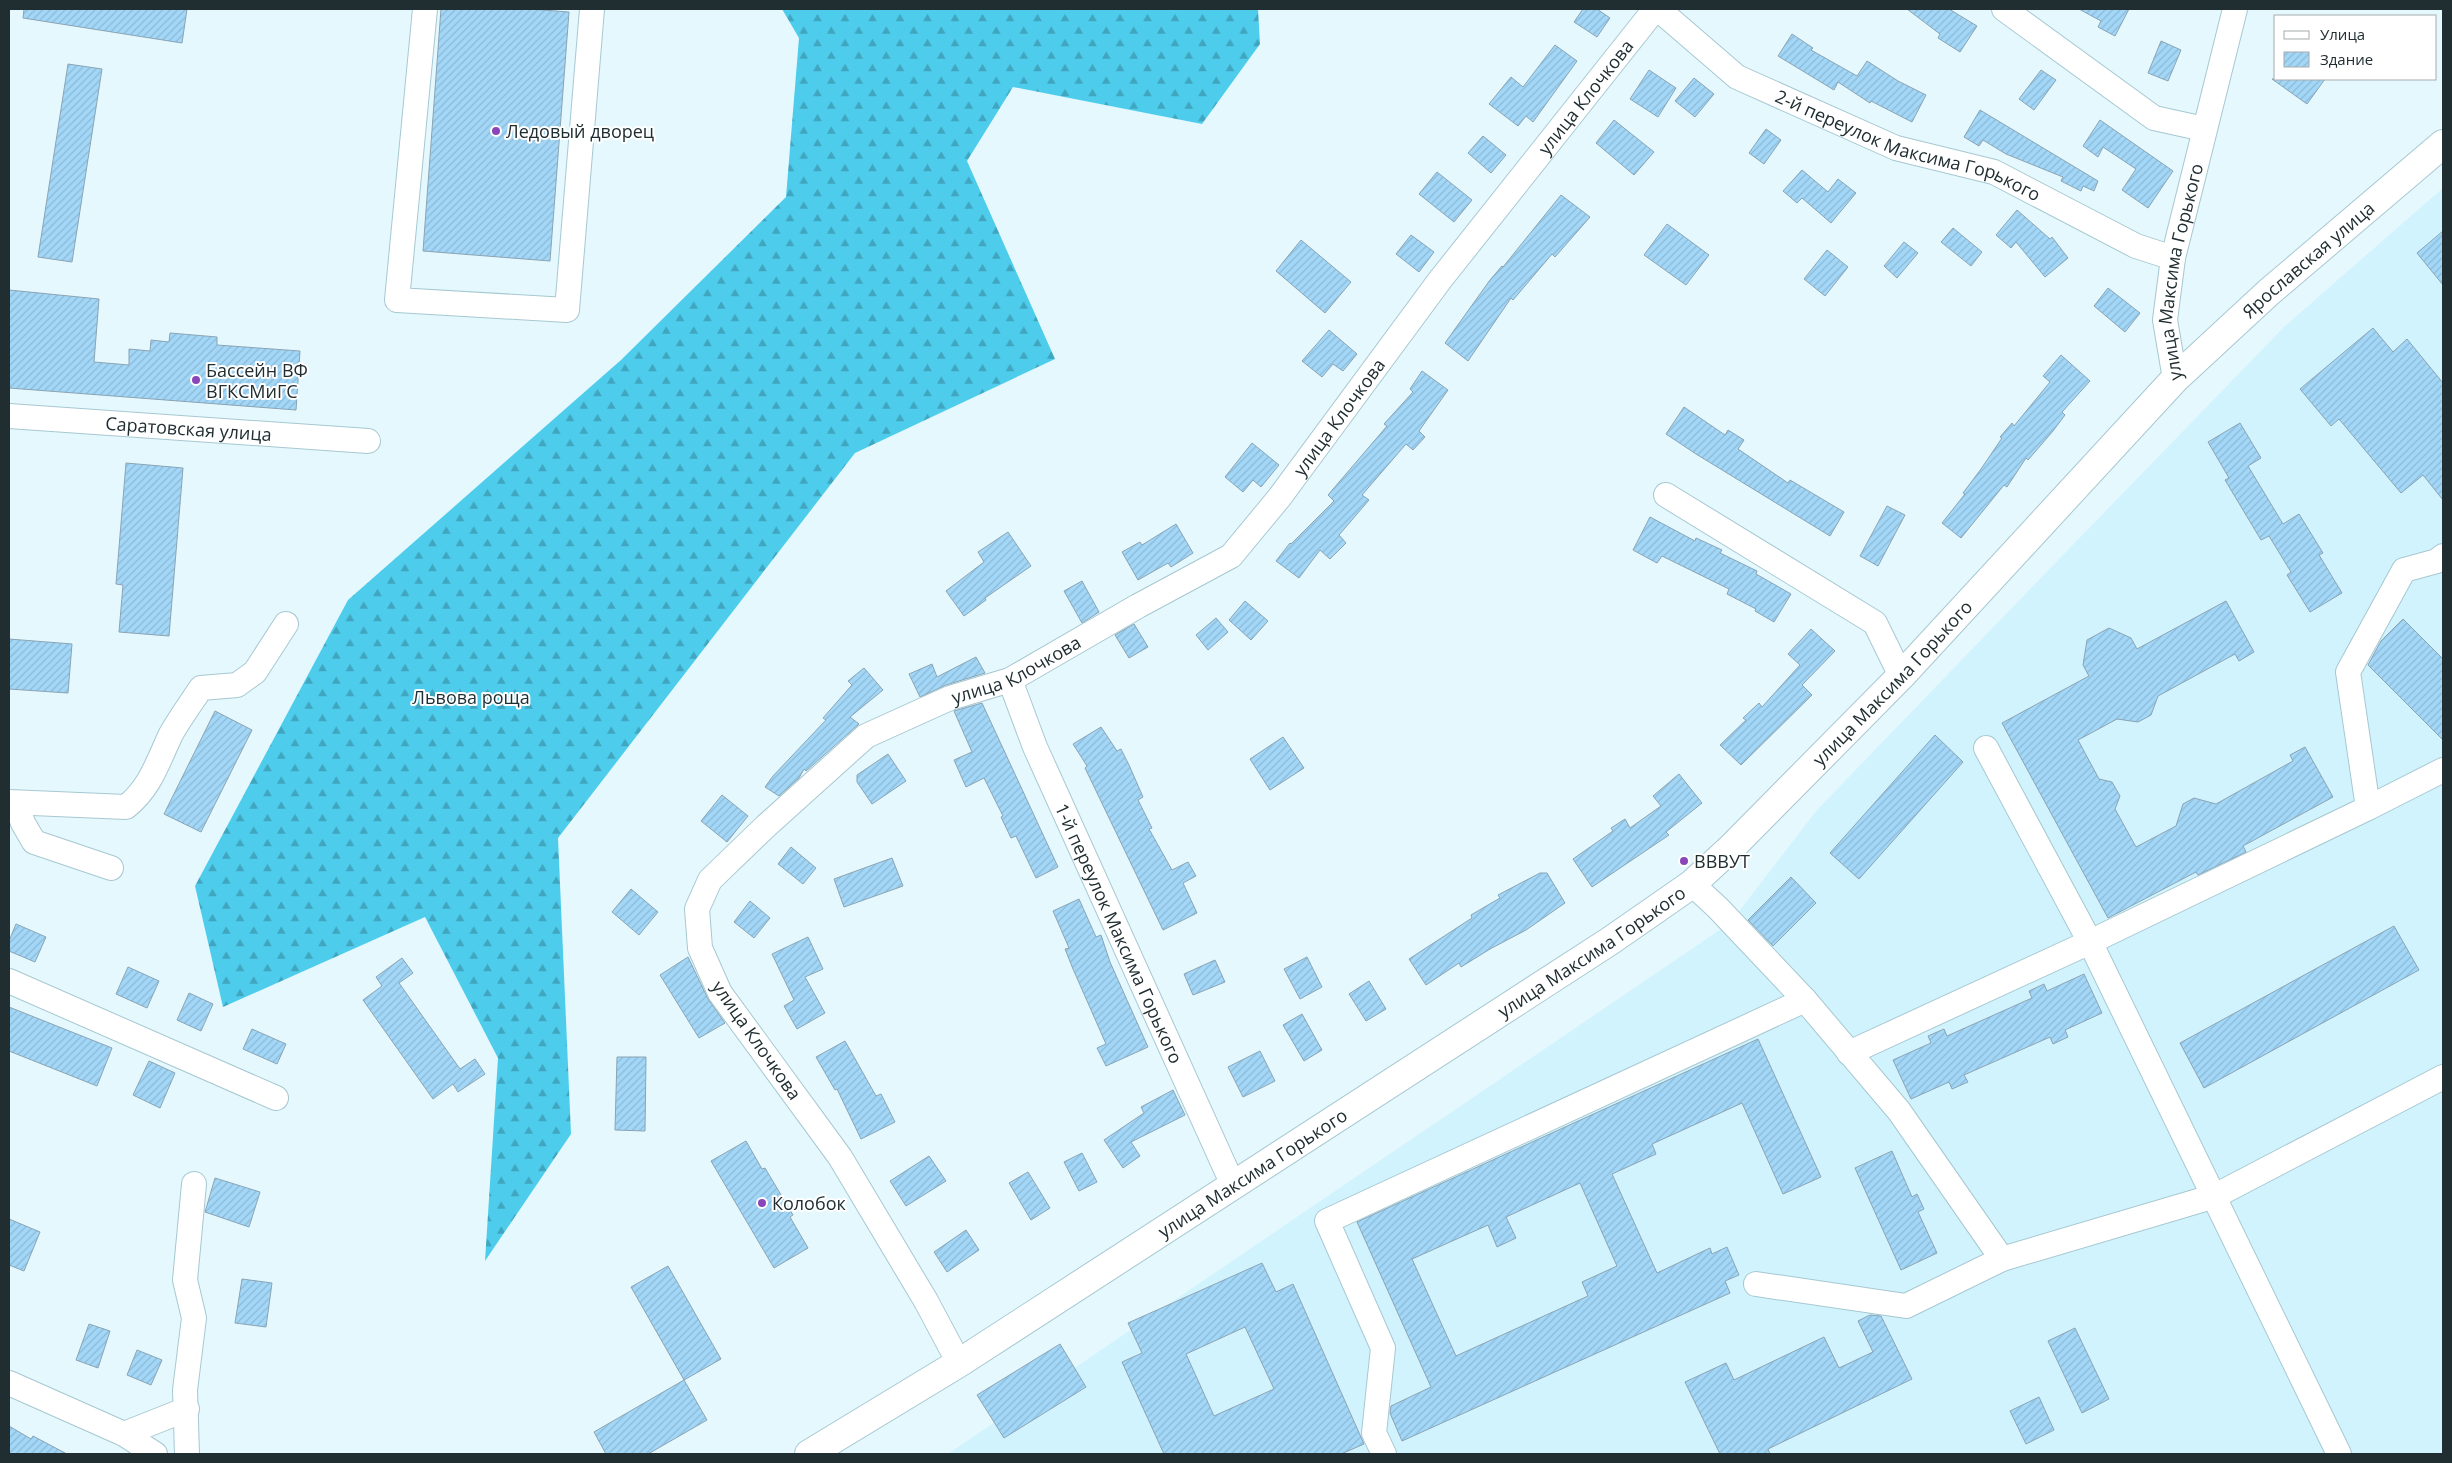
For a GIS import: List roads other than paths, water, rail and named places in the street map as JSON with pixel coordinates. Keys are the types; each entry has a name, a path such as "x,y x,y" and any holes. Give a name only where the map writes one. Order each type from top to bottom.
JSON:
{"main road":[{"name":"Ярославская улица","path":"2176,379 2269,292 2443,144"},
{"name":"улица Максима Горького","path":"809,1454 959,1362 1610,941 1692,884 1732,848 1901,676 2176,379"}],"street":[{"path":"425,9 397,300 567,310 592,9"},
{"name":"2-й переулок Максима Горького","path":"1656,9 1737,78 1896,148 1994,172 2136,246 2173,258"},
{"name":"улица Клочкова","path":"959,1362 926,1301 840,1157 720,993 700,948 697,909 710,880 766,826 866,736 950,698 1010,680 1138,606 1231,556 1279,498 1440,280 1656,9"},
{"path":"2004,9 2154,118 2204,130"},
{"name":"улица Максима Горького","path":"2176,379 2165,320 2173,258 2235,9"},
{"name":"Саратовская улица","path":"9,416 368,441"},
{"path":"1666,495 1875,623 1901,676"},
{"path":"2368,808 2348,672 2404,570 2437,560 2443,556"},
{"path":"12,803 126,807 135,800 147,784 162,758 171,734 201,688 237,685 255,672 286,624"},
{"name":"1-й переулок Максима Горького","path":"1010,680 1035,747 1233,1185"},
{"path":"1986,748 2090,942 2339,1454"},
{"path":"1849,1053 2090,942 2443,770"},
{"path":"12,803 34,842 111,868"},
{"path":"1692,884 1718,908 1805,1000 1899,1111 2002,1259"},
{"path":"9,981 276,1098"},
{"path":"1384,1454 1374,1433 1383,1348 1327,1221 1805,1000"},
{"path":"1756,1284 1906,1306 2002,1259 2215,1196 2443,1077"},
{"path":"187,1454 185,1390 194,1318 185,1280 194,1184"},
{"path":"9,1383 124,1434 155,1454"},
{"path":"124,1434 187,1409"}],"place":[{"name":"Ледовый дворец","path":"496,131"},
{"name":"Бассейн ВФ ВГКСМиГС","path":"196,380"},
{"name":"ВВВУТ","path":"1684,861"},
{"name":"Колобок","path":"762,1203"}],"park label":[{"name":"Львова роща","path":"471,697"}]}
